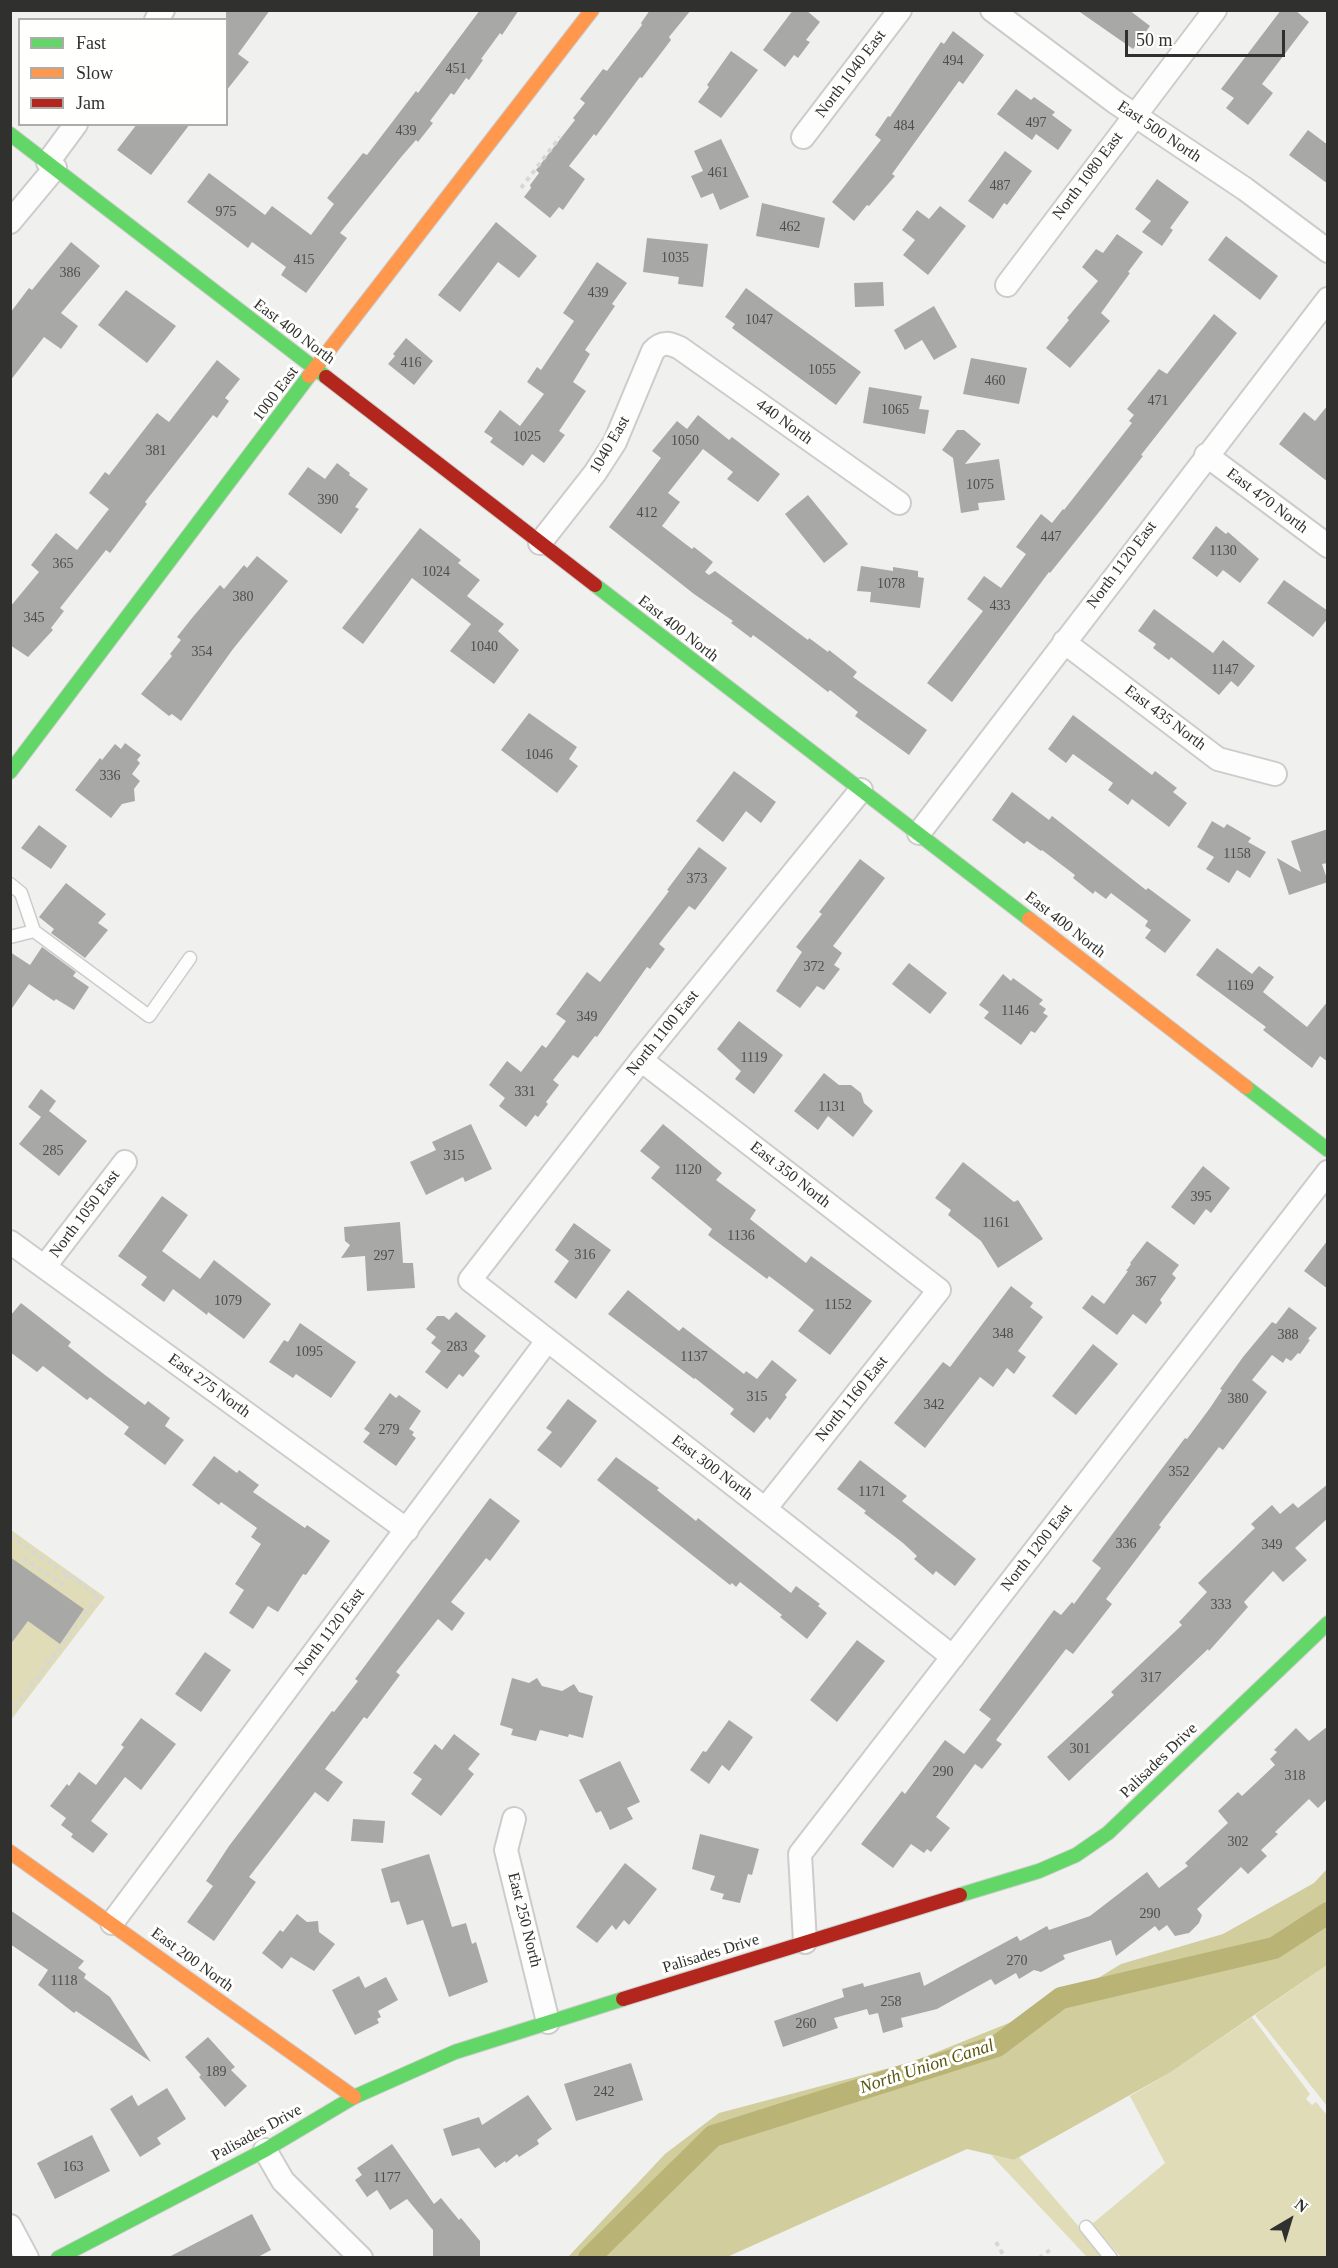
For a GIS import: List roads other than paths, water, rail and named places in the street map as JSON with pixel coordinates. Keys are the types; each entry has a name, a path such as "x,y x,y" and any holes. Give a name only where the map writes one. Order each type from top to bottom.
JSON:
{"street":[{"name":"1000 East","path":"10,772 315,369 592,10"},
{"name":"North 1040 East","path":"803,137 900,10"},
{"name":"East 500 North","path":"992,10 1134,115 1245,189 1328,251"},
{"name":"North 1080 East","path":"1007,285 1215,10"},
{"path":"10,222 51,165 75,126"},
{"name":"East 400 North","path":"10,134 1327,1147"},
{"name":"North 1120 East","path":"919,833 1206,455 1328,299"},
{"name":"440 North","path":"668,343 680,348 899,503"},
{"name":"1040 East","path":"540,543 595,473 615,442 653,351 658,345 668,343"},
{"name":"East 470 North","path":"1206,455 1328,546"},
{"name":"East 435 North","path":"1064,642 1218,759 1275,774"},
{"name":"North 1100 East","path":"470,1280 641,1060 861,790"},
{"name":"East 350 North","path":"641,1060 939,1290"},
{"name":"North 1050 East","path":"45,1266 125,1162"},
{"name":"North 1200 East","path":"805,1942 800,1854 1328,1172"},
{"name":"East 275 North","path":"10,1242 407,1530"},
{"name":"East 300 North","path":"470,1280 953,1657"},
{"name":"North 1160 East","path":"765,1509 939,1290"},
{"name":"North 1120 East","path":"112,1923 547,1341"},
{"name":"Palisades Drive","path":"58,2258 265,2150 354,2097 455,2052 1039,1871 1076,1855 1108,1833 1328,1623"},
{"name":"East 250 North","path":"514,1819 506,1850 548,2022"},
{"name":"East 200 North","path":"10,1852 354,2097"},
{"path":"265,2150 283,2181 361,2258"},
{"path":"10,2226 27,2258"}],"lane":[{"path":"10,884 21,893 34,932 149,1017 190,958"},
{"path":"10,937 34,932"},
{"path":"1086,2227 1111,2258"}],"waterway":[{"name":"North Union Canal","path":"589,2258 713,2136 997,2046 1061,1998 1274,1948 1328,1913"}]}
